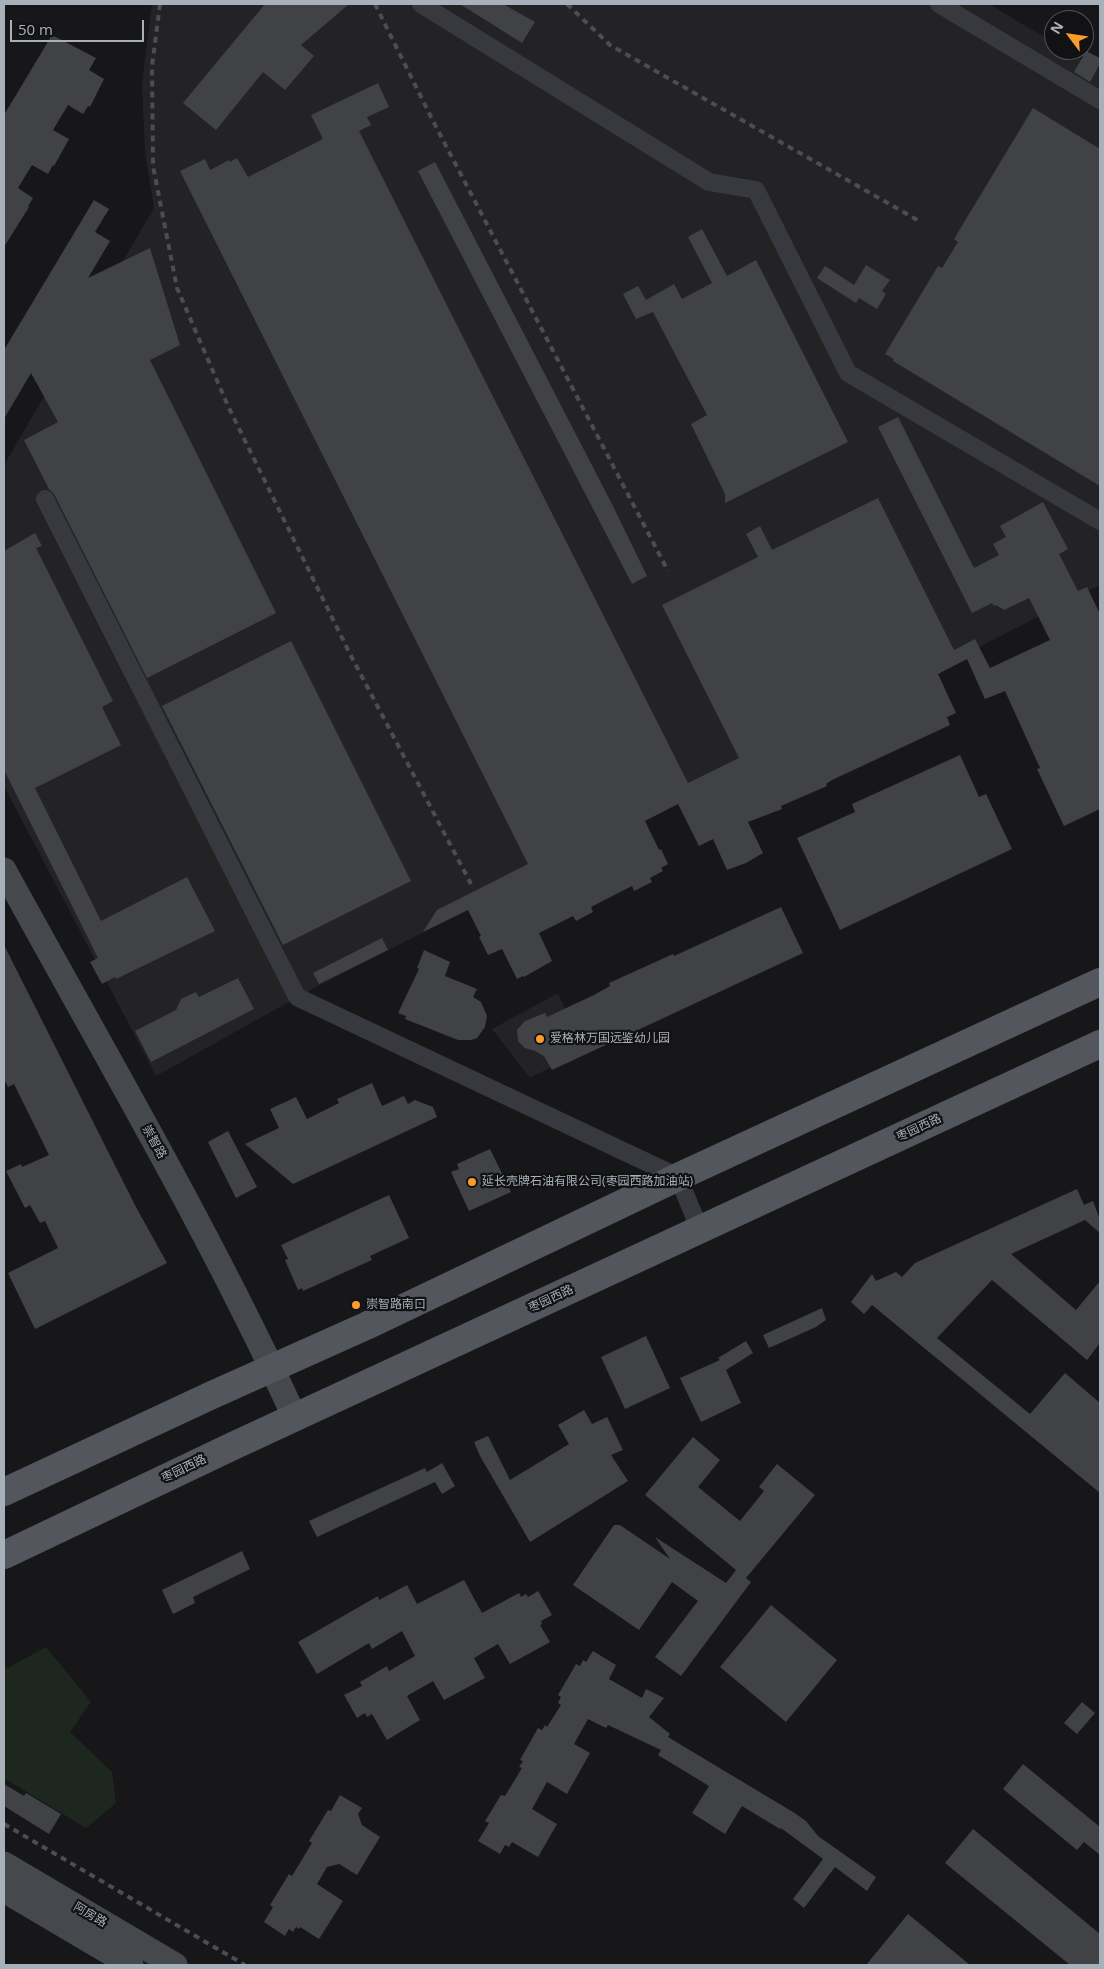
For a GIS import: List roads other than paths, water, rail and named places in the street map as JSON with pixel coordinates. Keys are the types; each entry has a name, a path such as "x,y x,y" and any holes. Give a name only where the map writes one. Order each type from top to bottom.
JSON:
{"main road":[{"path":"4,1492 366,1326 678,1177 1100,982"},
{"name":"枣园西路","path":"4,1555 1100,1044"}],"street":[{"path":"421,4 709,182 756,190 848,373 1100,521"},
{"path":"939,4 1100,100"},
{"path":"45,499 297,997 678,1177 700,1230"},
{"name":"崇智路","path":"4,870 180,1191 272,1368 295,1418"},
{"name":"阿房路","path":"4,1864 176,1965"},
{"name":"阿房路","path":"4,1890 131,1965"}],"railway":[{"path":"160,4 152,66 153,166 177,288 228,406 349,652 471,884"},
{"path":"375,4 432,119 668,571"},
{"path":"567,4 610,45 921,222"},
{"path":"4,1824 245,1965"}],"place":[{"name":"爱格林万国远鉴幼儿园","path":"540,1039"},
{"name":"延长壳牌石油有限公司(枣园西路加油站)","path":"472,1182"},
{"name":"崇智路南口","path":"356,1305"}]}
